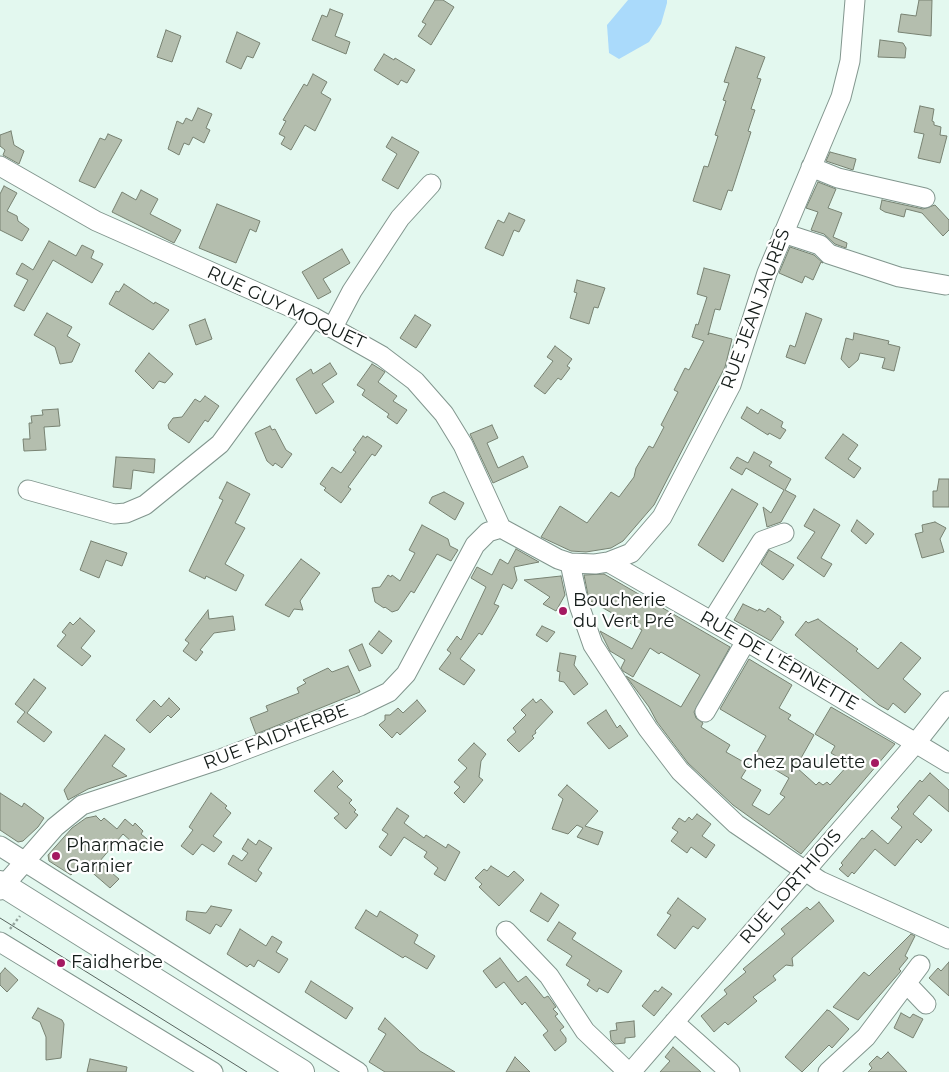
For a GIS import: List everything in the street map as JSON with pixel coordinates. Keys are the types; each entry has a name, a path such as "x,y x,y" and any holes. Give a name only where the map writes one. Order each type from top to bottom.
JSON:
{"main road":[{"path":"1,889 277,1072"},
{"path":"1,889 302,1072"}],"street":[{"name":"RUE JEAN JAURÈS","path":"500,528 547,554 570,563 608,562 631,553 640,546 662,518 731,384 767,273 846,80 850,61 855,0"},
{"name":"RUE GUY MOQUET","path":"0,166 103,224 313,317 365,345 398,368 414,381 439,408 463,444 500,528"},
{"path":"810,167 838,178 925,198"},
{"path":"333,328 352,291 395,225 431,184"},
{"path":"783,233 820,245 829,254 899,277 945,285"},
{"path":"28,490 114,514 126,513 145,505 220,444 313,317"},
{"name":"RUE FAIDHERBE","path":"1,889 59,823 82,805 218,760 360,706 389,692 406,674 475,545 488,532 500,528"},
{"path":"712,622 762,541 784,533"},
{"name":"RUE DE L'ÉPINETTE","path":"608,562 746,641 949,763"},
{"path":"570,563 579,605 593,645 648,729 680,771 736,824 804,871 831,887 949,939"},
{"path":"705,712 746,641"},
{"name":"RUE LORTHIOIS","path":"630,1072 915,744 949,701"},
{"path":"0,846 358,1072"},
{"path":"506,931 549,976 585,1031 630,1072"},
{"path":"0,942 214,1072"},
{"path":"828,1072 866,1037 920,965"},
{"path":"907,984 926,1004"},
{"path":"674,1022 730,1072"}],"water":[{"path":"628,0 667,0 667,3 661,24 649,42 619,59 609,53 607,25"}],"building":[{"path":"435,0 443,0 454,7 431,45 418,36 426,24 422,22"},
{"path":"919,0 932,0 931,36 898,32 901,14 916,16"},
{"path":"330,9 343,14 335,36 350,42 346,54 312,40 322,15 327,17"},
{"path":"166,30 181,36 172,62 157,57"},
{"path":"237,32 260,43 253,58 247,56 241,69 226,62"},
{"path":"880,40 903,43 906,48 905,58 878,57"},
{"path":"736,47 765,57 757,78 761,79 751,109 755,110 748,131 751,132 732,191 728,190 721,210 693,201 704,166 708,167 718,136 715,135 726,101 723,100 729,83 724,82"},
{"path":"384,54 415,70 407,83 401,80 398,85 374,70"},
{"path":"313,74 327,82 321,93 331,99 315,131 305,125 291,150 281,144 285,137 279,134 286,121 283,120 304,84 307,86"},
{"path":"920,106 934,109 932,121 934,125 941,127 940,135 947,136 940,163 918,158 924,134 914,132"},
{"path":"198,108 212,114 206,128 210,130 204,143 193,137 189,145 184,143 179,155 168,149 177,121 183,124 186,118 192,121"},
{"path":"11,131 14,145 24,151 19,164 3,155 5,150 0,146 0,135"},
{"path":"108,134 122,140 95,188 79,181 100,138 105,140"},
{"path":"392,137 419,152 398,189 382,180 397,154 386,147"},
{"path":"830,152 856,159 853,170 826,161"},
{"path":"818,182 836,189 828,208 842,213 833,237 847,243 846,248 835,244 824,234 811,230 818,212 806,208"},
{"path":"4,186 17,193 7,211 17,216 18,221 29,229 22,241 0,230 0,194"},
{"path":"141,190 158,199 150,214 181,230 174,243 112,212 122,192 136,200"},
{"path":"882,200 923,209 935,205 949,220 949,230 943,236 922,213 906,209 904,217 885,212 880,209"},
{"path":"217,204 260,221 256,232 250,229 236,263 199,248"},
{"path":"509,213 525,220 519,232 514,230 503,256 485,248 498,220 504,223"},
{"path":"49,241 76,256 82,245 94,251 91,258 103,264 92,283 53,260 24,311 14,306 28,280 16,274 22,263 33,270"},
{"path":"790,247 814,255 823,263 821,262 813,280 805,276 802,283 779,273"},
{"path":"342,249 350,263 323,279 331,292 318,299 302,272"},
{"path":"704,268 730,275 720,310 715,309 708,335 709,333 732,339 725,367 654,505 623,541 611,548 586,552 571,551 541,537 560,506 587,523 611,492 619,497 634,477 636,468 649,446 653,448 664,427 661,425 678,392 674,390 685,368 689,370 704,341 692,337 707,297 697,294"},
{"path":"577,280 605,288 598,308 594,307 589,324 570,318 577,293 574,292"},
{"path":"124,284 154,304 155,302 169,310 153,330 109,304 116,291 119,292"},
{"path":"47,313 72,327 67,336 80,344 72,362 60,364 55,347 34,335"},
{"path":"806,313 822,319 805,364 786,357 790,345 795,347"},
{"path":"415,315 431,325 416,348 400,338"},
{"path":"205,319 212,339 196,345 189,325"},
{"path":"854,333 889,341 888,344 900,347 894,371 882,368 885,358 860,353 858,360 849,368 841,359 846,338 853,340"},
{"path":"555,346 572,359 567,366 570,368 561,380 558,378 545,394 534,386 553,361 547,357"},
{"path":"149,353 173,374 165,383 159,381 153,389 135,371"},
{"path":"330,363 337,374 322,384 334,402 316,414 296,379 311,369 313,374"},
{"path":"372,364 385,372 378,382 397,396 393,401 407,410 397,424 387,417 389,414 362,395 365,390 357,385"},
{"path":"205,396 219,406 208,422 205,420 189,443 169,429 168,425 173,418 182,417 195,399 200,402"},
{"path":"747,407 758,414 761,409 783,422 781,427 786,430 780,439 769,433 768,435 741,418"},
{"path":"58,409 60,426 44,427 46,450 24,451 23,439 30,439 29,423 32,423 31,416 43,415 42,410"},
{"path":"492,425 498,438 487,443 498,468 523,456 528,467 493,483 470,434"},
{"path":"270,426 272,430 275,429 286,450 292,454 282,468 275,463 273,466 267,461 255,433"},
{"path":"843,434 858,445 848,459 861,468 854,478 825,458"},
{"path":"363,436 366,438 367,436 382,446 375,456 372,454 348,487 351,489 341,503 324,490 326,488 320,484 332,467 341,473 356,452 353,450"},
{"path":"754,452 772,462 769,466 791,479 785,490 796,496 781,522 767,527 763,507 771,513 784,490 746,468 742,475 730,468 737,457 748,463"},
{"path":"116,457 155,459 154,473 133,470 131,489 113,487"},
{"path":"939,479 949,479 949,507 933,507 933,491 937,491"},
{"path":"227,482 250,494 235,523 245,528 225,564 244,575 236,591 206,576 205,579 189,571 223,500 219,498"},
{"path":"732,489 758,504 723,562 698,545"},
{"path":"444,492 464,503 455,520 429,503 432,497"},
{"path":"814,509 840,525 821,558 832,564 824,577 797,558 815,532 804,526"},
{"path":"857,520 874,534 866,544 851,531"},
{"path":"935,522 946,528 940,539 944,552 922,558 915,534 923,532 922,525"},
{"path":"422,525 448,539 450,546 458,550 451,561 437,554 414,593 411,591 398,610 392,612 375,602 372,588 380,587 388,575 391,577 392,575 400,581 415,553 409,550"},
{"path":"91,541 127,553 122,566 106,560 99,578 80,570"},
{"path":"516,549 539,562 514,567 517,580 512,589 503,584 494,604 499,606 490,622 482,635 479,633 460,659 475,670 464,685 439,669 451,653 447,650 457,636 461,640 486,587 471,578 477,567 492,575 500,559 508,564"},
{"path":"769,550 794,565 783,580 761,564"},
{"path":"301,559 320,573 300,601 303,610 294,609 289,617 265,605"},
{"path":"604,574 730,647 694,712 696,718 703,723 701,727 730,745 726,752 749,765 741,778 761,790 752,805 769,815 785,797 780,794 789,778 754,757 766,736 720,709 749,659 792,685 779,708 791,715 788,719 814,735 796,767 816,785 819,782 823,785 827,782 830,785 849,764 831,753 835,746 815,734 831,707 895,744 801,854 733,805 688,763 657,722 649,707 626,676 681,707 700,675 661,652 659,654 650,648 633,677 623,671 621,668 625,660 610,651 600,631 632,649 642,630 589,600 584,575"},
{"path":"561,576 565,595 556,611 543,604 550,597 524,580"},
{"path":"743,604 758,611 759,609 765,612 768,608 781,617 780,619 784,622 771,641 734,620"},
{"path":"208,610 209,619 233,616 235,630 214,633 200,650 203,652 196,661 183,651 189,643 185,640"},
{"path":"80,618 95,631 81,648 91,656 82,666 57,646 66,635 62,632 70,622 73,625"},
{"path":"818,619 858,649 856,651 878,669 901,642 921,658 903,679 921,694 905,713 893,703 888,710 879,705 795,635 806,621 808,623"},
{"path":"542,626 555,632 547,642 536,635"},
{"path":"379,631 392,641 382,654 369,644"},
{"path":"362,644 371,666 359,671 349,650"},
{"path":"560,653 576,656 574,665 588,684 574,695 564,682 559,681 560,672 557,671"},
{"path":"348,666 360,692 256,734 250,718 268,711 266,706 299,693 297,688 306,683 303,680 328,668 332,672"},
{"path":"34,679 46,688 27,713 52,732 44,742 17,722 25,712 15,704"},
{"path":"169,698 180,709 171,718 168,715 150,733 136,720 154,700 161,707"},
{"path":"533,699 536,703 541,699 553,712 535,731 536,733 532,736 534,738 519,752 507,740 516,732 513,728 526,715 521,710"},
{"path":"417,700 426,711 400,735 397,732 392,738 379,725 385,720 385,715 390,715 398,708 403,713"},
{"path":"606,710 617,728 620,725 628,736 609,749 587,723"},
{"path":"105,735 125,749 112,766 127,776 88,789 68,800 64,790"},
{"path":"474,743 486,754 481,761 479,777 483,780 464,803 454,793 460,787 454,782 467,768 458,760"},
{"path":"333,771 343,781 337,787 352,800 349,803 358,815 346,829 334,818 339,814 314,791"},
{"path":"930,773 949,790 949,812 929,795 913,814 932,830 921,843 917,839 895,866 875,849 854,874 852,872 848,877 839,869 843,865 841,863 862,838 864,839 872,830 888,844 902,827 891,818 899,809 897,807 920,780 922,782"},
{"path":"567,785 598,811 585,826 603,832 598,845 577,837 583,828 577,825 568,834 552,829 563,799 558,795"},
{"path":"0,793 22,807 24,803 44,818 38,827 23,841 18,842 0,830"},
{"path":"211,793 227,806 225,808 231,813 213,836 222,842 214,852 202,844 193,855 181,846 193,830 189,827"},
{"path":"397,808 409,816 404,823 424,838 426,835 446,848 448,844 460,852 445,881 434,874 438,868 424,857 427,852 404,837 391,856 379,847 388,834 382,830"},
{"path":"697,814 711,824 702,836 715,845 706,858 691,847 687,853 671,841 678,832 672,828 679,818 685,822 689,817 692,820"},
{"path":"96,816 101,821 104,818 117,829 125,819 133,826 135,823 143,831 141,834 147,839 146,844 141,850 123,834 99,862 119,879 110,888 80,862 71,875 49,861 48,855 72,828 86,818"},
{"path":"248,839 256,845 259,840 272,848 258,870 262,873 256,882 228,864 233,855 242,861 248,853 242,849"},
{"path":"491,866 508,877 514,871 524,880 499,906 479,887 482,884 475,878 484,869 487,871"},
{"path":"541,893 559,905 548,922 530,911"},
{"path":"678,898 706,919 698,929 693,926 675,949 657,935 671,915 667,913"},
{"path":"819,902 834,921 792,958 793,966 786,965 773,976 776,980 753,997 757,1001 728,1025 725,1022 714,1032 701,1016 727,994 724,990 746,972 743,969 785,934 781,929 807,907 810,910"},
{"path":"211,906 232,910 221,927 216,924 210,934 186,920 187,911 206,913"},
{"path":"366,910 377,917 380,911 418,935 414,943 435,956 427,969 405,956 403,958 355,928"},
{"path":"559,922 576,933 572,939 622,971 608,993 599,988 597,992 587,985 590,980 566,965 572,956 547,940"},
{"path":"240,929 266,946 272,936 282,942 276,952 288,959 279,973 258,960 254,967 250,964 247,967 227,954"},
{"path":"911,934 915,936 905,956 908,958 899,969 901,971 858,1020 833,1007 864,972 869,976"},
{"path":"500,958 518,982 526,976 544,998 548,996 556,1007 553,1009 558,1014 555,1016 564,1027 560,1030 566,1038 566,1042 555,1051 543,1035 548,1031 525,1002 522,1005 504,982 496,988 483,971"},
{"path":"949,962 949,996 929,978 938,968 941,971"},
{"path":"5,968 18,980 7,992 0,985 0,974"},
{"path":"311,981 353,1008 346,1019 305,992"},
{"path":"662,987 672,994 654,1016 642,1006 655,990 658,992"},
{"path":"38,1008 62,1020 64,1024 61,1058 46,1060 46,1037 40,1022 32,1018"},
{"path":"827,1010 849,1029 832,1048 829,1045 802,1072 785,1057"},
{"path":"901,1013 910,1018 913,1014 923,1019 913,1038 894,1028"},
{"path":"385,1018 420,1051 455,1072 385,1072 369,1062 386,1034 378,1029"},
{"path":"634,1021 635,1037 625,1038 625,1043 615,1044 611,1040 610,1031 617,1030 616,1023"},
{"path":"673,1047 701,1072 660,1072 670,1061 665,1057"},
{"path":"888,1052 907,1072 868,1072 872,1068 869,1064 877,1056 881,1059"},
{"path":"515,1057 530,1072 506,1072"},
{"path":"90,1059 127,1067 126,1072 87,1072"}],"tram line":[{"path":"0,918 247,1072"}],"place":[{"name":"Boucherie du Vert Pré","path":"563,611"},
{"name":"chez paulette","path":"875,763"},
{"name":"Pharmacie Garnier","path":"56,856"},
{"name":"Faidherbe","path":"61,963"}]}
